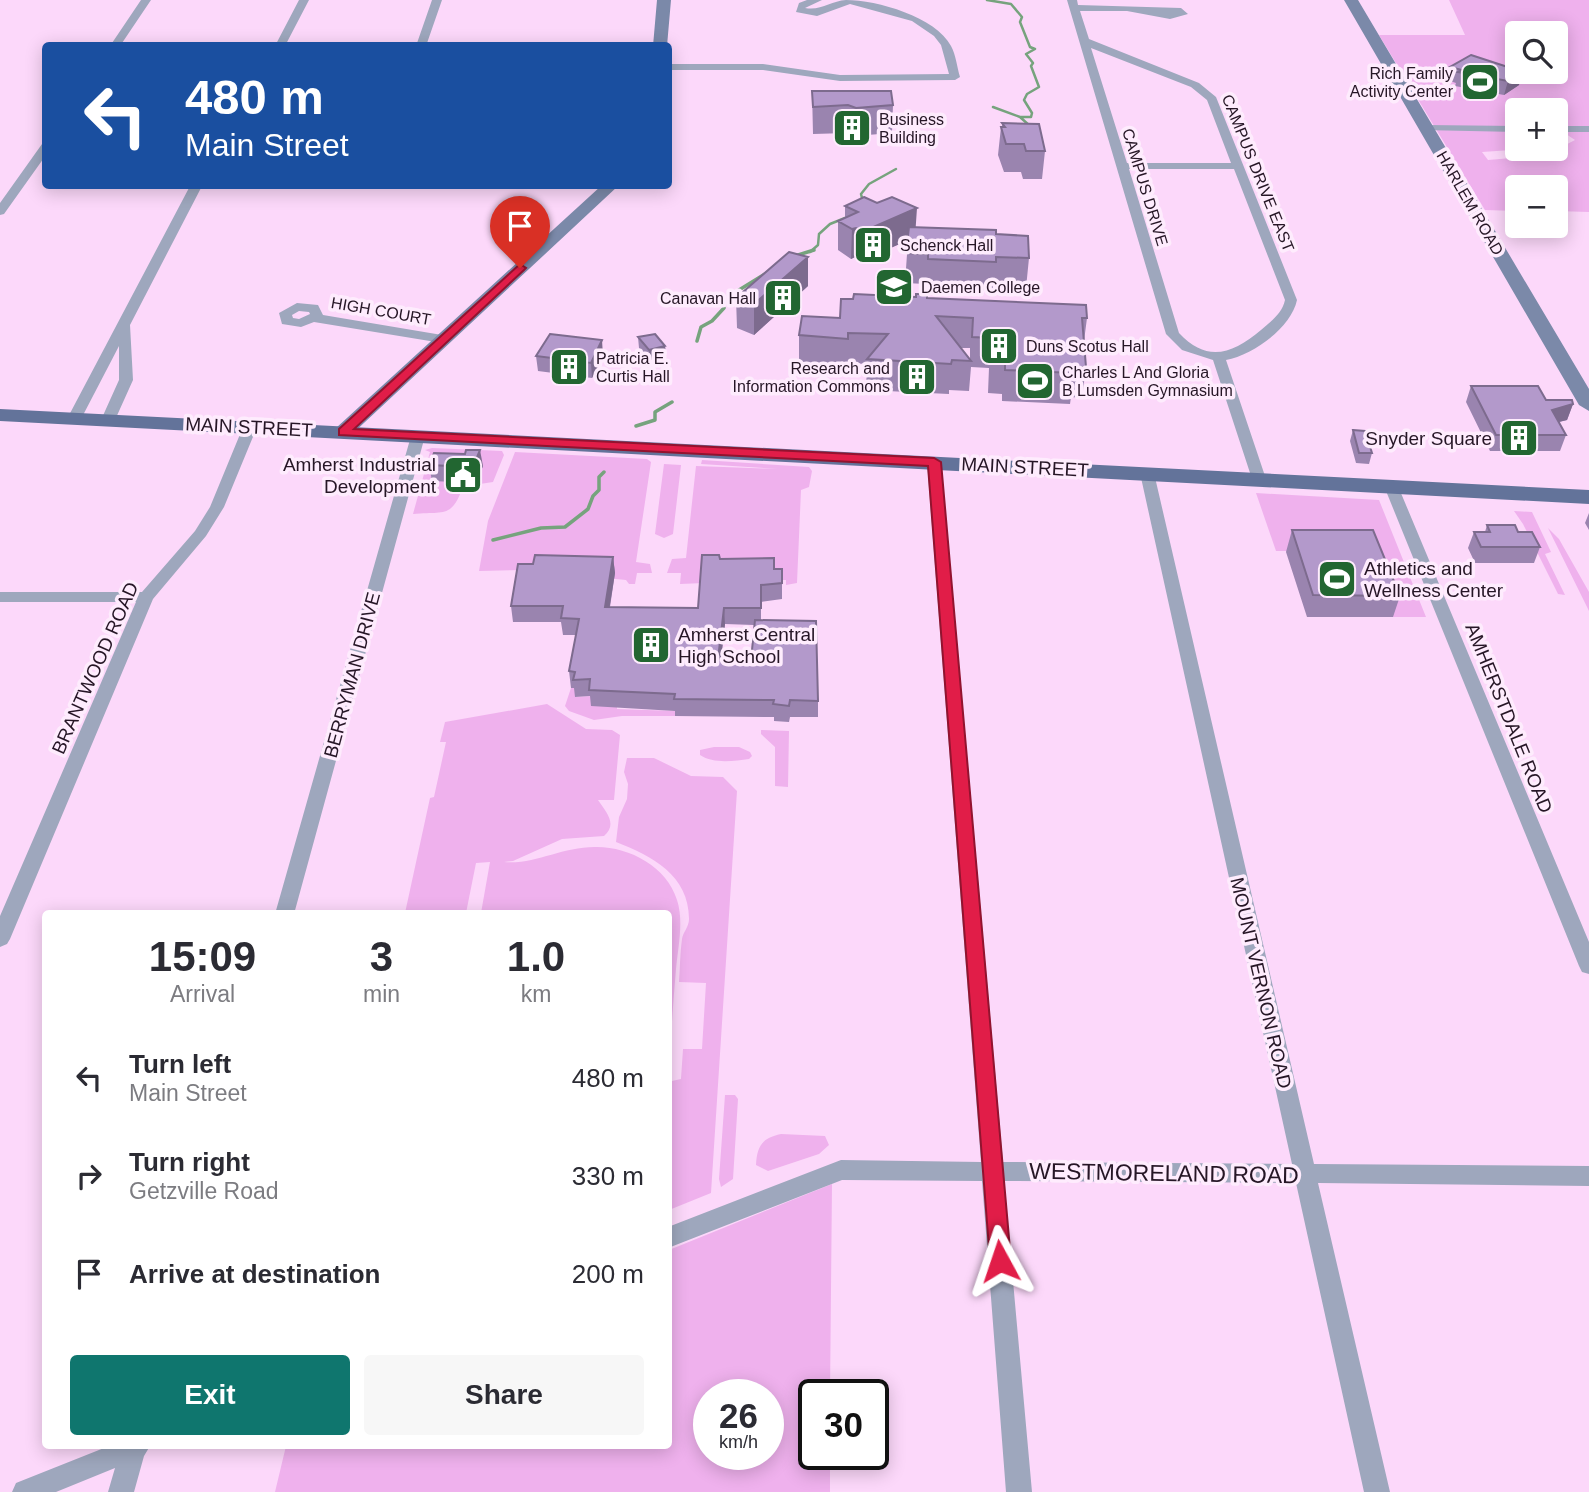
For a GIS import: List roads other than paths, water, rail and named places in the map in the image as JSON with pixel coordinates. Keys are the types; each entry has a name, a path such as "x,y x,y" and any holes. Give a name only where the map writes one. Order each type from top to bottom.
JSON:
{"main road":[{"path":"660,42 664,0"},
{"name":"HARLEM ROAD","path":"1351,0 1589,405"},
{"path":"343,432 607,189"},
{"name":"MAIN STREET","path":"0,415 1589,497"}],"street":[{"path":"118,42 146,0"},
{"path":"282,42 304,0"},
{"path":"422,42 437,0"},
{"path":"672,67 754,67 841,78 955,77 946,46 929,28 896,13 848,0 817,13 799,10 802,5 817,0"},
{"path":"1073,4 1127,8"},
{"name":"CAMPUS DRIVE","path":"1073,4 1173,334 1185,346 1218,356"},
{"name":"CAMPUS DRIVE EAST","path":"1084,41 1203,89 1214,104 1291,300 1287,312 1255,342 1233,355 1218,356"},
{"path":"1426,128 1505,129"},
{"path":"1568,129 1589,129"},
{"path":"0,211 42,152"},
{"path":"1122,166 1240,166"},
{"path":"74,418 194,189"},
{"name":"HIGH COURT","path":"315,318 442,339"},
{"path":"108,420 126,380 125,320"},
{"path":"1218,356 1259,479"},
{"name":"BRANTWOOD ROAD","path":"0,939 146,597 201,533 217,508 250,427"},
{"name":"BERRYMAN DRIVE","path":"285,910 418,436"},
{"path":"934,462 1019,1492"},
{"name":"MOUNT VERNON ROAD","path":"1147,473 1377,1492"},
{"name":"AMHERSTDALE ROAD","path":"1391,486 1589,966"},
{"path":"0,597 146,597"},
{"name":"WESTMORELAND ROAD","path":"672,1236 841,1170 1589,1176"},
{"path":"25,1492 128,1449"},
{"path":"121,1492 134,1449"}],"waterway":[{"path":"987,0 1011,4 1022,17 1020,22 1030,47 1035,49 1026,54 1033,63 1031,66 1039,87 1027,94 1024,100 1032,113 1031,117 1020,117"},
{"path":"993,107 1020,117"},
{"path":"1020,117 1030,126"},
{"path":"863,202 861,194 869,184 896,169"},
{"path":"811,251 818,245 819,234 830,224 845,218"},
{"path":"795,256 811,251"},
{"path":"739,290 770,271"},
{"path":"697,341 701,327 712,321 724,308"},
{"path":"636,426 655,420 655,412 672,402"},
{"path":"493,540 541,528 565,527 588,509 593,496 599,490 599,477 604,472"}],"place":[{"name":"Rich Family Activity Center","path":"1480,82"},
{"name":"Business Building","path":"852,128"},
{"name":"Schenck Hall","path":"873,245"},
{"name":"Daemen College","path":"894,287"},
{"name":"Canavan Hall","path":"783,298"},
{"name":"Duns Scotus Hall","path":"999,346"},
{"name":"Patricia E. Curtis Hall","path":"569,367"},
{"name":"Research and Information Commons","path":"917,377"},
{"name":"Charles L And Gloria B Lumsden Gymnasium","path":"1035,381"},
{"name":"Snyder Square","path":"1519,438"},
{"name":"Amherst Industrial Development","path":"463,475"},
{"name":"Athletics and Wellness Center","path":"1337,579"},
{"name":"Amherst Central High School","path":"651,645"}]}
